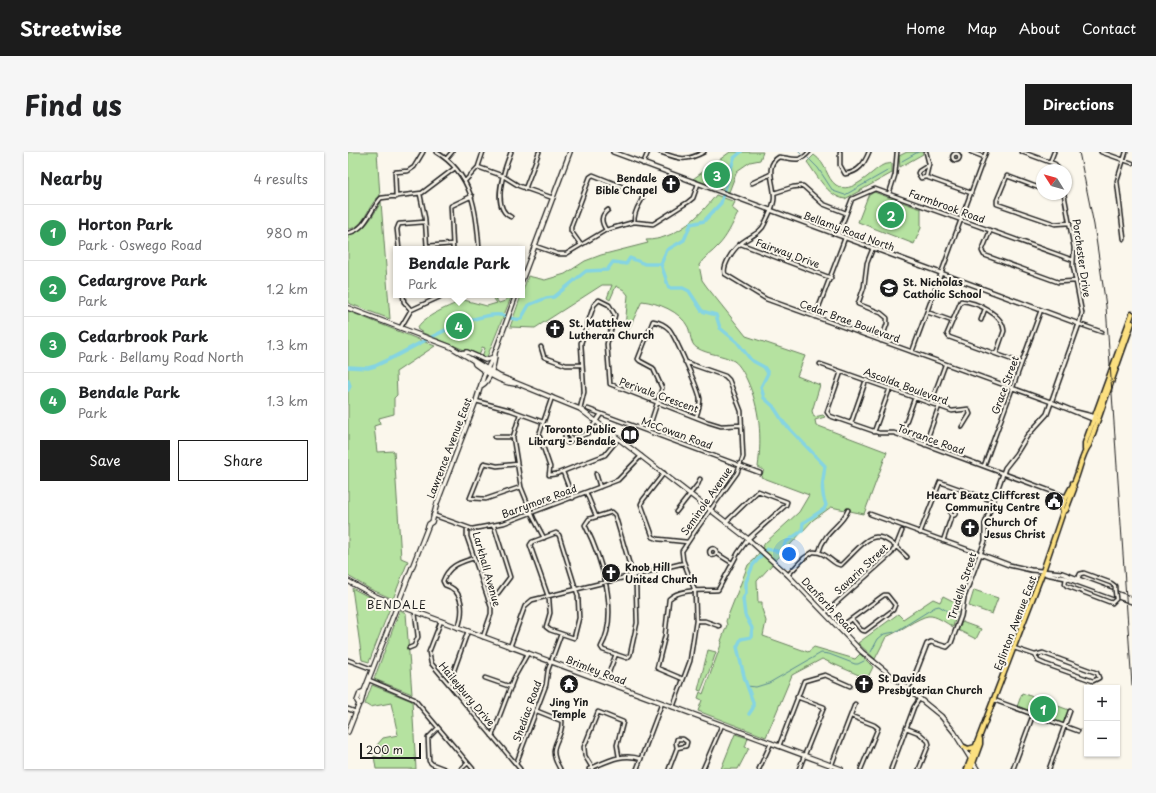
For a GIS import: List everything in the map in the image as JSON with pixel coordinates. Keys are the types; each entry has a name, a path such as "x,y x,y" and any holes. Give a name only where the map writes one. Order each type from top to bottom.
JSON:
{"main road":[{"path":"525,272 570,152"},
{"name":"Lawrence Avenue East","path":"348,732 359,704 361,703 364,691 429,524 430,517 433,515 476,401 486,370 515,298"},
{"path":"348,308 416,333 461,353 486,370 515,384 579,408"},
{"name":"Eglinton Avenue East","path":"971,769 975,748 980,739 1014,648 1063,512 1066,510 1068,497 1074,489 1073,484 1085,450 1089,445 1096,419 1132,314"},
{"name":"Eglinton Avenue East","path":"1096,419 1132,323"},
{"path":"461,353 467,352 485,360 491,358"},
{"name":"Lawrence Avenue East","path":"481,386 485,384 490,372 495,359 494,353"},
{"name":"Danforth Road","path":"579,408 748,539 788,575 865,655 941,716 964,747 977,769"},
{"name":"Brimley Road","path":"348,581 397,605 415,612 551,661 779,746 831,767 841,769"},
{"name":"Eglinton Avenue East","path":"967,769 980,744 980,739"},
{"path":"964,747 968,749 975,748"}],"street":[{"path":"396,197 395,172 408,171 414,168 423,152"},
{"path":"436,152 455,168 465,181 472,196 478,220 479,246"},
{"path":"446,159 452,152"},
{"path":"465,181 478,166 483,152"},
{"path":"511,152 500,186 504,210 511,217"},
{"path":"525,189 539,152"},
{"name":"Bellamy Road North","path":"615,152 643,164 1102,332"},
{"path":"643,164 648,152"},
{"path":"660,152 685,160 693,158 704,152"},
{"path":"809,152 802,159 797,160 777,158 773,163 770,174 774,193 803,186 822,204 846,213"},
{"path":"840,152 840,165 845,174 847,174 864,165 869,152"},
{"path":"889,194 895,175 897,152"},
{"path":"926,152 928,158 926,177"},
{"path":"970,152 984,157"},
{"path":"912,352 986,152"},
{"path":"1022,152 1054,164"},
{"path":"1050,162 1054,152"},
{"path":"1100,152 1132,163"},
{"path":"1124,239 1117,181 1126,152"},
{"path":"478,166 503,176 525,189 553,198"},
{"path":"927,166 919,170 918,173 921,178 926,177 971,193"},
{"path":"348,233 356,230 362,225 380,199 420,194 431,188 455,168"},
{"path":"752,183 770,174"},
{"path":"581,245 572,231 572,227 590,177 593,175 643,195 642,200 636,208 634,222"},
{"path":"1036,187 1007,176 997,200 998,204 1058,225 1070,223"},
{"path":"535,246 562,254 570,253 606,230 634,222 653,224 693,198 698,184"},
{"name":"Farmbrook Road","path":"838,235 852,199 871,190 878,190 1073,260"},
{"name":"Cedar Brae Boulevard","path":"774,193 773,207 770,210 762,229 740,244 727,262 724,271 725,274 762,297 945,365 1051,402"},
{"path":"420,194 425,222 427,246"},
{"path":"436,246 453,244 451,206 472,196"},
{"name":"Porchester Drive","path":"1065,200 1074,248 1073,260 1082,313 1079,324"},
{"path":"606,230 602,219 603,215 608,210"},
{"path":"399,246 399,224 425,222"},
{"path":"990,231 982,251 984,255 1058,282 1076,281"},
{"path":"815,317 845,238"},
{"name":"Fairway Drive","path":"740,244 831,278"},
{"path":"873,248 867,263 864,287 858,304 881,313 886,318 887,324 881,341"},
{"path":"403,298 404,302 411,310"},
{"path":"401,327 411,310 437,298"},
{"name":"Perivale Crescent","path":"579,408 584,392 581,343 595,303 602,301 612,308 615,314 607,344 610,384 658,404 721,426 742,425"},
{"path":"996,354 1004,328 995,313 961,301 947,334 949,337 996,354 1021,363"},
{"path":"981,320 985,309"},
{"name":"Grace Street","path":"984,466 1041,310"},
{"path":"927,312 952,321"},
{"path":"648,431 662,388 658,376 651,366 638,360 653,321 660,323 669,330 699,393 699,408 696,417"},
{"path":"1079,324 1051,402 1096,419"},
{"path":"540,347 544,357 566,365 582,365"},
{"name":"Seminole Avenue","path":"684,563 682,551 709,510 736,475 744,457 741,411 728,379 685,362"},
{"name":"Ascolda Boulevard","path":"820,364 955,411 968,410 970,414 962,427"},
{"path":"931,403 945,365"},
{"name":"Torrance Road","path":"841,372 828,414 874,432 882,434 894,433 1068,497"},
{"path":"851,423 866,380"},
{"path":"874,432 890,388"},
{"path":"553,397 543,422 539,438 550,467 548,473 553,475 563,472 605,455 619,438"},
{"path":"901,436 915,397"},
{"path":"476,401 543,422"},
{"name":"Trudelle Street","path":"907,690 913,680 927,644 931,642 947,647 950,645 961,616 964,596 985,540 985,524 1003,474 1007,465 1027,436 1044,418 1051,402"},
{"path":"925,445 939,406"},
{"name":"McCowan Road","path":"588,409 760,473"},
{"path":"520,414 513,437 521,487 544,538"},
{"path":"571,440 569,431 565,430 565,442 568,443 571,440 588,433 601,414"},
{"path":"495,437 513,437"},
{"name":"Barrymore Road","path":"433,515 467,529 494,526 573,498 621,478 641,455"},
{"path":"517,464 499,466 484,463 470,498 486,498 521,487"},
{"path":"563,472 573,498"},
{"path":"664,473 642,500 641,504 652,535 655,538 688,542"},
{"path":"596,474 600,487"},
{"path":"676,512 698,484 700,479"},
{"path":"920,533 940,482 993,501"},
{"path":"683,679 658,670 657,666 665,636 668,601 674,595 696,591 718,590 732,563 748,539 786,505 785,500 758,491 726,523"},
{"path":"586,492 596,516"},
{"path":"819,552 824,538 843,519 848,510"},
{"path":"610,512 615,513 634,575 638,611 634,640 629,658 603,650 601,647 607,631 608,596 593,542 585,525 586,521 610,512"},
{"path":"870,514 1009,565 1042,571 1058,572 1132,599"},
{"path":"943,541 952,515"},
{"path":"488,599 494,596 510,577 494,526"},
{"name":"Larkhall Avenue","path":"467,529 467,537 488,599 491,614 483,637"},
{"name":"Savarin Street","path":"825,613 887,558 896,546 902,531"},
{"path":"556,533 560,536 577,589 580,609 575,637 571,638 546,627 550,613 548,596 530,545 532,542 556,533"},
{"path":"788,575 807,555 819,552 825,554 838,565 873,537 885,538 907,557"},
{"path":"716,553 732,563"},
{"path":"458,628 462,611 460,598 455,589 445,585 443,581 449,569 453,566 474,558"},
{"path":"510,647 527,604 532,600 684,563 696,591 696,621 692,652 673,707"},
{"path":"1042,571 1046,574 1066,578 1132,602"},
{"path":"1066,578 1065,584 1067,586 1112,603 1116,599 1113,584 1084,573 1080,574 1078,579"},
{"path":"838,628 885,595 895,605 893,610 865,631 861,630 852,619"},
{"path":"409,648 414,648 418,637 415,612"},
{"name":"Haileybury Drive","path":"440,621 428,656 431,663 520,769"},
{"path":"696,621 705,621 719,626"},
{"path":"449,684 468,631"},
{"name":"Shediac Road","path":"516,764 546,684 551,661 561,634"},
{"path":"1014,648 1035,655 1042,653 1097,673 1099,678 1093,681 1045,664 1038,661 1035,655"},
{"path":"492,736 517,673 528,653"},
{"path":"605,682 616,654"},
{"path":"348,660 373,669"},
{"path":"779,746 804,681 824,674 850,686"},
{"path":"485,678 511,687"},
{"path":"369,680 414,699 473,769"},
{"path":"797,697 824,707 799,769"},
{"path":"891,769 914,707 920,698"},
{"path":"994,700 1078,731"},
{"path":"637,769 662,703"},
{"path":"831,767 855,704"},
{"path":"348,709 356,712"},
{"path":"537,710 562,721 553,750 554,758 560,769"},
{"path":"1049,769 1070,711"},
{"path":"619,757 617,745 622,722 598,712 584,747 585,756 591,769 619,757 630,755 641,759"},
{"path":"1013,769 1033,715"},
{"path":"851,716 874,724 878,728 861,769"},
{"path":"703,769 711,754 722,725"},
{"path":"438,728 428,738 429,761 432,764 445,769"},
{"path":"906,728 919,733 928,741 929,744 919,769"},
{"path":"669,769 677,748 677,739 683,739 687,742 686,746 677,748"},
{"path":"759,769 771,743"},
{"path":"461,769 468,763"}],"green space":[{"path":"348,152 377,152 380,196 372,204 359,225 348,229"},
{"path":"730,152 763,152 760,160 750,162 737,171 729,192 693,179"},
{"path":"907,152 922,152 923,154 900,167 899,156"},
{"path":"814,155 822,162 830,179 842,188 855,185 878,168 892,163 892,173 845,199 833,194 819,179 807,162"},
{"path":"874,192 921,209 921,228 914,244 858,222 868,196"},
{"path":"716,195 735,202 732,208 738,213 724,239 699,265 702,280 707,287 746,336 805,356 797,376 820,385 812,411 814,417 823,415 825,417 815,420 816,425 887,452 864,514 831,507 813,520 757,581 758,602 762,602 762,609 766,621 763,636 808,652 814,647 855,659 860,654 873,667 868,677 861,676 822,659 792,675 766,737 698,711 702,700 698,698 700,692 703,694 722,642 721,641 727,625 726,621 748,565 755,559 765,543 799,512 809,495 761,477 764,470 758,467 760,445 759,423 755,401 742,370 734,361 697,348 692,341 688,327 680,316 661,306 642,301 629,329 625,327 628,295 624,290 616,286 610,300 607,298 612,285 602,285 535,328 510,327 520,298 525,298 525,284 528,276 545,280 565,274 585,261 601,255 648,243 646,240 667,236 686,226"},
{"path":"381,202 390,319 348,303 348,234 354,233 364,227 372,218"},
{"path":"493,298 495,298 499,303 511,298 487,357 482,357 485,348 482,347 479,356 423,333 417,329 424,320 430,316 464,300 487,306 497,303"},
{"path":"348,311 435,346 396,372 397,395 394,398 394,414 379,418 380,424 374,426 377,452 394,451 401,558 408,561 393,599 370,589 348,576"},
{"path":"352,588 390,608 369,662 362,660"},
{"path":"974,590 998,598 992,614 969,606"},
{"path":"943,596 959,604 953,627 934,617 924,617 886,637 875,659 858,643 898,614 903,619 933,599 940,602"},
{"path":"400,610 406,613 412,694 374,679"},
{"path":"962,622 981,629 976,639 958,630"},
{"path":"708,650 716,652 701,691 698,690"},
{"path":"372,685 412,701 416,769 376,769 374,756 382,759 386,748 377,745 383,738 398,735 391,703 370,707 365,704"},
{"path":"1022,693 1069,710 1064,724 1017,707"},
{"path":"735,734 748,738 745,747 749,748 738,769 721,769"}],"waterway":[{"path":"661,264 667,250 684,240 691,224 704,221 721,203 734,158 741,152"},
{"path":"902,161 918,152"},
{"path":"808,158 818,168 833,191 845,195 889,170"},
{"path":"348,367 368,368 375,366 446,330 470,320 498,315 521,319 529,305 546,298 554,297 586,271 607,270 613,262 626,264 630,258 645,264 661,264"},
{"path":"661,264 669,288 683,288 689,291 702,311 716,315 720,328 737,342 751,360 764,367 768,373 761,387 764,398 773,406 784,423 825,466 822,486 826,505 824,509 803,523 802,531 786,542 781,552 767,549 753,565 746,582 746,593 743,599 745,615 752,628 751,637 741,639 737,647 745,680 753,702 753,708 749,714"},
{"path":"348,380 350,386 348,390"},
{"path":"871,652 878,639 884,634 895,632 935,607 939,606 955,616"},
{"path":"747,686 756,687 769,683 821,653 829,654 855,664 864,661"}],"railway":[{"path":"1079,152 1094,225 1106,306 1132,685"}],"place":[{"name":"Cedarbrook Park","path":"717,175"},
{"name":"Bendale Bible Chapel","path":"671,184"},
{"name":"Cedargrove Park","path":"891,215"},
{"name":"St. Nicholas Catholic School","path":"889,288"},
{"name":"Bendale Park","path":"459,326"},
{"name":"St. Matthew Lutheran Church","path":"555,329"},
{"name":"Toronto Public Library - Bendale","path":"630,435"},
{"name":"Heart Beatz Cliffcrest Community Centre","path":"1054,501"},
{"name":"Church Of Jesus Christ","path":"970,528"},
{"name":"Knob Hill United Church","path":"611,573"},
{"name":"Jing Yin Temple","path":"569,684"},
{"name":"St Davids Presbyterian Church","path":"864,684"},
{"name":"Horton Park","path":"1043,709"}],"district":[{"name":"BENDALE","path":"397,605"}]}
